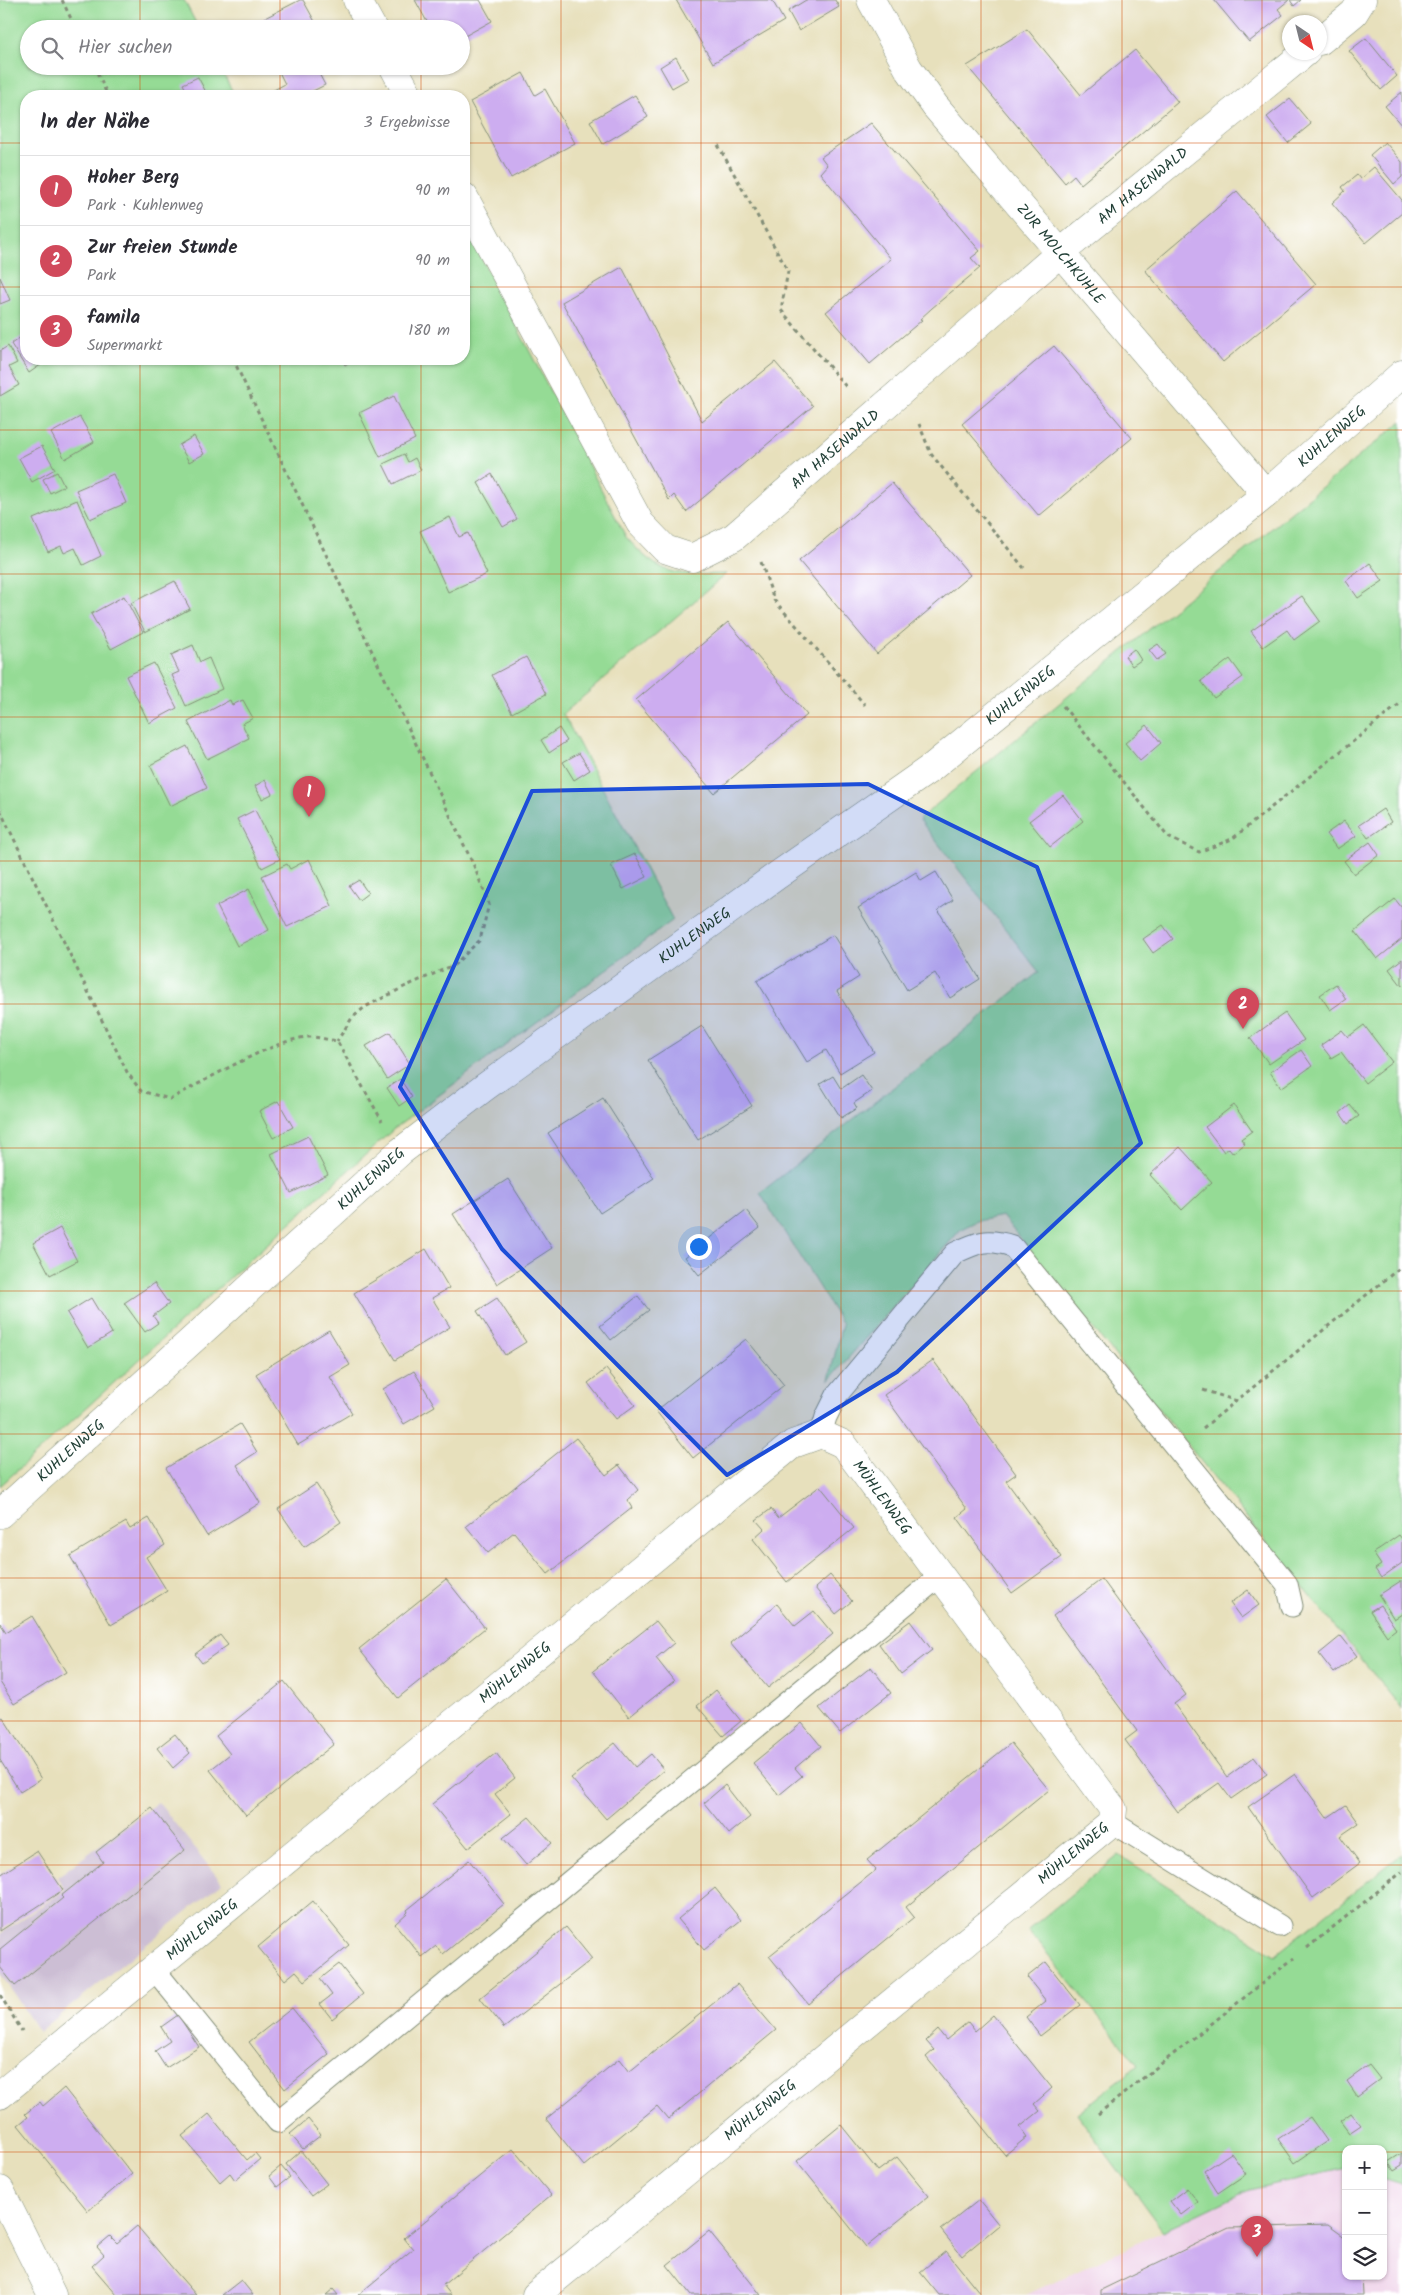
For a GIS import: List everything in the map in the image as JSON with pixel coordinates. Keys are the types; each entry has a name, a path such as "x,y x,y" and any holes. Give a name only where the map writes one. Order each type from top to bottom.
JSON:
{"street":[{"path":"357,0 368,20"},
{"name":"ZUR MOLCHKUHLE","path":"871,0 908,68 934,106 1266,494"},
{"path":"1327,35 1354,13 1362,0"},
{"name":"AM HASENWALD","path":"470,208 640,523 665,549 692,558 734,537 1060,253 1296,60"},
{"path":"398,75 406,90"},
{"name":"KUHLENWEG","path":"0,1514 400,1152 493,1081 735,906 932,768 1266,494 1402,374"},
{"name":"MÜHLENWEG","path":"0,2095 794,1444 821,1434 843,1444 1113,1809 1112,1822 536,2295"},
{"path":"0,2190 52,2295"}],"lane":[{"path":"821,1434 826,1417 837,1395 955,1253 976,1243 994,1240 1012,1246 1287,1584 1292,1606"},
{"path":"154,1969 278,2122 940,1576"},
{"path":"1112,1822 1280,1926"}],"path":[{"path":"62,0 72,20"},
{"path":"98,75 105,90"},
{"path":"718,145 788,271 781,310 872,417"},
{"path":"236,365 474,866 489,904 480,940 454,965 365,1007 352,1018 337,1041"},
{"path":"905,388 931,454 1024,568"},
{"path":"749,524 774,600 865,705"},
{"path":"1041,679 1168,837 1199,852 1232,839 1402,702"},
{"path":"0,810 127,1072 141,1091 170,1099 286,1042 310,1037 337,1041"},
{"path":"337,1041 400,1152"},
{"path":"1202,1430 1402,1266"},
{"path":"1203,1390 1237,1401"},
{"path":"1098,2114 1402,1872"}],"highlighted area":[{"path":"868,784 1037,867 1141,1143 897,1372 727,1475 502,1249 400,1087 532,791"}],"shaded area":[{"path":"158,1802 222,1883 39,2032 0,1973 0,1934 65,1890 57,1877"},
{"path":"1342,2168 1342,2280 1387,2280 1387,2180 1402,2185 1402,2295 1026,2295 1249,2190"}],"green space":[{"path":"0,0 184,0 194,20 20,20 20,75 224,75 232,90 20,90 20,365 470,365 470,237 626,537 649,560 670,571 694,574 726,574 563,714 673,920 394,1129 0,1486"},
{"path":"1402,421 1402,1709 1002,1216 977,1221 961,1229 829,1380 842,1324 760,1193 1039,972 919,819"},
{"path":"1402,1854 1402,2185 1387,2180 1387,2145 1342,2145 1342,2169 1249,2190 1163,2231 1077,2114 1138,2065 1028,1930 1119,1855 1275,1955"}],"building":[{"path":"303,0 314,20 261,20"},
{"path":"415,0 480,0 492,21 470,33 470,20 426,20"},
{"path":"676,0 772,0 784,21 713,63"},
{"path":"806,0 835,0 839,7 799,31 788,11"},
{"path":"1214,0 1289,0 1278,9 1283,15 1249,42"},
{"path":"1290,0 1301,0 1294,6"},
{"path":"1027,29 1081,95 1135,50 1178,102 1081,184 1074,175 1065,183 967,66"},
{"path":"1366,38 1397,76 1381,90 1349,51"},
{"path":"676,57 688,79 672,88 660,67"},
{"path":"523,73 535,95 545,89 575,143 511,178 470,102"},
{"path":"280,75 320,75 325,85 315,90 274,90 285,84"},
{"path":"198,77 205,90 186,90 183,84"},
{"path":"1402,92 1402,126 1385,106"},
{"path":"635,95 648,117 603,144 590,121"},
{"path":"1290,99 1311,124 1288,143 1267,117"},
{"path":"871,123 980,251 971,258 980,268 870,364 826,312 891,259 820,173 827,165 821,157"},
{"path":"1385,142 1402,162 1402,177 1394,184 1370,155"},
{"path":"1374,167 1402,200 1402,213 1366,243 1332,203 1345,191 1342,187 1357,175 1360,179"},
{"path":"1237,191 1316,284 1223,362 1145,270"},
{"path":"622,267 702,421 775,362 813,406 686,512 674,495 669,500 562,302"},
{"path":"0,277 10,300 0,304"},
{"path":"20,338 20,358 11,344"},
{"path":"8,346 17,363 9,367 19,385 0,396 0,351"},
{"path":"1054,346 1132,438 1039,516 962,424"},
{"path":"24,365 41,365 29,373"},
{"path":"394,396 415,439 380,457 359,413"},
{"path":"80,417 94,442 65,459 51,433"},
{"path":"194,436 204,454 189,462 179,445"},
{"path":"42,446 55,469 32,482 19,458"},
{"path":"404,454 408,462 415,458 421,470 393,484 383,464"},
{"path":"57,472 64,486 50,493 43,479"},
{"path":"113,474 126,503 90,519 76,490"},
{"path":"492,474 517,519 503,527 478,483"},
{"path":"892,483 970,575 877,654 799,561"},
{"path":"77,500 101,556 83,565 75,548 64,553 61,546 48,552 33,519"},
{"path":"450,517 459,537 468,533 487,574 448,592 420,531"},
{"path":"1370,563 1383,581 1358,598 1346,581"},
{"path":"175,581 190,609 145,632 131,603"},
{"path":"124,596 143,632 111,649 91,614"},
{"path":"1302,596 1320,621 1294,640 1287,630 1263,647 1251,631"},
{"path":"728,622 807,715 714,793 636,700"},
{"path":"1158,644 1166,654 1157,660 1149,650"},
{"path":"193,645 200,662 209,658 222,689 186,706 172,675 179,672 171,655"},
{"path":"1134,649 1141,660 1132,666 1125,656"},
{"path":"526,657 546,694 512,713 492,675"},
{"path":"1230,659 1243,677 1214,698 1201,681"},
{"path":"154,663 177,708 149,723 126,676"},
{"path":"230,700 232,705 243,700 253,718 242,724 249,738 207,759 188,722"},
{"path":"1147,725 1161,743 1140,761 1125,743"},
{"path":"559,728 567,741 549,753 541,740"},
{"path":"187,746 207,788 170,806 150,765"},
{"path":"579,753 590,770 574,780 563,762"},
{"path":"265,780 272,794 262,799 255,786"},
{"path":"1063,795 1083,821 1050,847 1029,821"},
{"path":"1383,809 1391,822 1368,838 1359,825"},
{"path":"255,810 280,859 262,868 237,819"},
{"path":"1344,821 1356,836 1337,849 1326,834"},
{"path":"1370,842 1379,855 1354,874 1344,861"},
{"path":"635,854 647,877 623,889 611,865"},
{"path":"309,859 332,906 287,927 262,876 287,864 290,869"},
{"path":"916,872 921,881 936,872 953,900 938,910 980,979 950,998 935,973 907,990 858,908"},
{"path":"359,880 368,893 359,900 349,886"},
{"path":"249,889 269,930 237,946 217,906"},
{"path":"1395,899 1402,908 1402,939 1377,959 1355,931"},
{"path":"1163,925 1173,939 1153,953 1143,939"},
{"path":"833,935 859,977 837,991 874,1052 840,1073 826,1050 807,1062 757,981"},
{"path":"1402,959 1402,986 1389,969"},
{"path":"1336,984 1346,999 1330,1010 1320,995"},
{"path":"1285,1013 1304,1040 1269,1064 1250,1038"},
{"path":"1364,1025 1392,1062 1365,1083 1341,1052 1331,1058 1321,1045 1342,1030 1348,1037"},
{"path":"702,1026 752,1106 698,1140 648,1060"},
{"path":"390,1032 410,1064 387,1079 366,1046"},
{"path":"1301,1050 1312,1066 1281,1088 1270,1072"},
{"path":"861,1075 872,1091 854,1103 857,1108 841,1118 820,1084 833,1076 841,1089"},
{"path":"400,1079 412,1097 399,1106 387,1088"},
{"path":"603,1098 654,1178 600,1213 548,1133"},
{"path":"278,1101 293,1127 273,1138 259,1111"},
{"path":"1234,1105 1252,1131 1241,1139 1245,1144 1233,1153 1229,1148 1224,1152 1205,1127"},
{"path":"1350,1105 1359,1116 1348,1124 1340,1113"},
{"path":"308,1136 328,1175 291,1193 271,1154"},
{"path":"1180,1147 1212,1182 1182,1210 1150,1175"},
{"path":"508,1179 552,1248 497,1284 453,1214"},
{"path":"746,1210 760,1228 699,1275 685,1257"},
{"path":"60,1228 77,1261 50,1275 33,1243"},
{"path":"426,1249 449,1288 432,1298 450,1327 395,1360 354,1293"},
{"path":"154,1283 169,1304 153,1316 158,1323 145,1332 124,1303"},
{"path":"638,1296 649,1310 611,1340 600,1326"},
{"path":"91,1298 112,1333 88,1348 67,1313"},
{"path":"497,1298 526,1342 505,1355 477,1311"},
{"path":"329,1330 350,1365 330,1377 352,1413 298,1445 256,1374"},
{"path":"746,1339 784,1385 693,1458 656,1411"},
{"path":"933,1360 1016,1474 1006,1481 1062,1557 1012,1593 957,1517 967,1509 884,1395"},
{"path":"606,1369 635,1405 616,1419 588,1383"},
{"path":"414,1371 435,1406 404,1424 383,1389"},
{"path":"240,1424 257,1452 237,1465 260,1503 207,1536 166,1468"},
{"path":"576,1438 606,1475 619,1465 638,1490 627,1500 632,1508 548,1574 514,1532 488,1553 466,1526"},
{"path":"316,1484 341,1522 304,1547 278,1509"},
{"path":"820,1486 854,1528 787,1582 753,1539 764,1529 756,1520 771,1509 778,1518"},
{"path":"149,1518 165,1545 146,1557 167,1591 111,1625 70,1556 126,1522 130,1529"},
{"path":"1399,1535 1402,1539 1402,1563 1381,1578 1375,1569 1381,1565 1373,1553"},
{"path":"830,1575 852,1601 836,1614 815,1588"},
{"path":"446,1579 485,1628 398,1698 359,1649"},
{"path":"1102,1579 1186,1695 1174,1704 1227,1777 1254,1757 1267,1774 1231,1799 1219,1783 1178,1812 1125,1740 1137,1731 1053,1616"},
{"path":"1402,1580 1402,1614 1394,1619 1379,1595"},
{"path":"1248,1590 1259,1605 1241,1618 1230,1603"},
{"path":"777,1604 795,1626 814,1611 833,1634 768,1688 730,1643"},
{"path":"1380,1605 1396,1629 1387,1636 1370,1611"},
{"path":"32,1616 66,1672 14,1704 0,1682 0,1623 6,1632"},
{"path":"656,1621 674,1643 656,1658 674,1681 629,1717 593,1671"},
{"path":"910,1621 932,1650 901,1674 879,1644"},
{"path":"220,1635 228,1645 202,1663 195,1654"},
{"path":"1341,1636 1357,1656 1334,1673 1319,1654"},
{"path":"871,1667 891,1693 840,1733 819,1708"},
{"path":"284,1681 334,1744 246,1815 210,1770 230,1754 216,1736"},
{"path":"716,1690 741,1721 723,1736 697,1706"},
{"path":"3,1717 41,1779 20,1792 0,1760 0,1719"},
{"path":"802,1723 821,1746 795,1768 802,1776 779,1795 753,1763"},
{"path":"175,1734 190,1753 173,1768 157,1748"},
{"path":"615,1743 635,1767 651,1754 664,1770 606,1819 571,1778"},
{"path":"1011,1743 1049,1790 906,1907 914,1917 808,2004 769,1956 876,1870 867,1860"},
{"path":"496,1753 515,1778 495,1794 511,1814 468,1848 432,1804"},
{"path":"1295,1774 1327,1818 1346,1805 1359,1823 1340,1836 1360,1863 1313,1898 1248,1807"},
{"path":"725,1785 750,1817 729,1834 704,1803"},
{"path":"152,1808 185,1850 15,1986 0,1967 0,1949 63,1898 61,1896 103,1862 96,1852"},
{"path":"529,1817 552,1843 526,1865 503,1838"},
{"path":"37,1851 63,1890 0,1931 0,1875"},
{"path":"469,1860 504,1904 443,1954 436,1946 422,1957 395,1924 408,1912 407,1910"},
{"path":"715,1888 741,1920 704,1950 678,1919"},
{"path":"313,1901 349,1945 305,1981 296,1971 285,1980 258,1947"},
{"path":"566,1927 592,1959 504,2028 480,1998"},
{"path":"1046,1962 1080,2005 1040,2036 1026,2017 1046,2001 1027,1977"},
{"path":"339,1964 363,1994 332,2019 320,2004 332,1995 320,1979"},
{"path":"737,1984 776,2030 668,2119 657,2106 584,2166 546,2119 619,2059 629,2072"},
{"path":"292,2008 329,2054 285,2089 249,2042"},
{"path":"178,2015 199,2047 166,2068 155,2051 170,2041 161,2027"},
{"path":"993,2015 1052,2088 1034,2104 1040,2111 1020,2127 1027,2137 1005,2155 926,2057 934,2050 926,2041 938,2030 946,2040 968,2022 975,2031"},
{"path":"1369,2065 1380,2079 1357,2096 1347,2081"},
{"path":"64,2088 132,2174 88,2211 18,2125 28,2117 25,2114 40,2102 43,2106"},
{"path":"1351,2113 1361,2125 1349,2133 1340,2121"},
{"path":"209,2114 247,2160 255,2153 260,2159 235,2180 230,2173 220,2182 182,2136"},
{"path":"1310,2117 1327,2141 1295,2163 1278,2139"},
{"path":"308,2119 321,2135 303,2149 290,2134"},
{"path":"841,2125 878,2171 897,2157 929,2196 866,2247 797,2161"},
{"path":"513,2149 551,2195 443,2285 451,2295 358,2295 413,2249 404,2238"},
{"path":"301,2151 327,2184 311,2196 286,2164"},
{"path":"1231,2153 1246,2174 1218,2193 1204,2171"},
{"path":"1402,2153 1402,2166 1394,2171 1388,2162"},
{"path":"281,2166 290,2177 277,2187 269,2176"},
{"path":"1187,2188 1198,2202 1181,2215 1170,2201"},
{"path":"979,2200 999,2225 962,2256 941,2230"},
{"path":"1328,2225 1342,2235 1342,2280 1362,2280 1363,2295 1101,2295 1101,2290 1229,2228"},
{"path":"137,2226 196,2295 117,2295 92,2266 104,2255 97,2247 110,2236 117,2243"},
{"path":"709,2231 761,2295 691,2295 667,2265"},
{"path":"946,2251 980,2293 977,2295 939,2295 920,2272"},
{"path":"241,2280 253,2295 222,2295"},
{"path":"333,2289 338,2295 326,2295"}],"place":[{"name":"Hoher Berg","path":"309,817"},
{"name":"Zur freien Stunde","path":"1243,1029"},
{"name":"famila","path":"1257,2257"}]}
